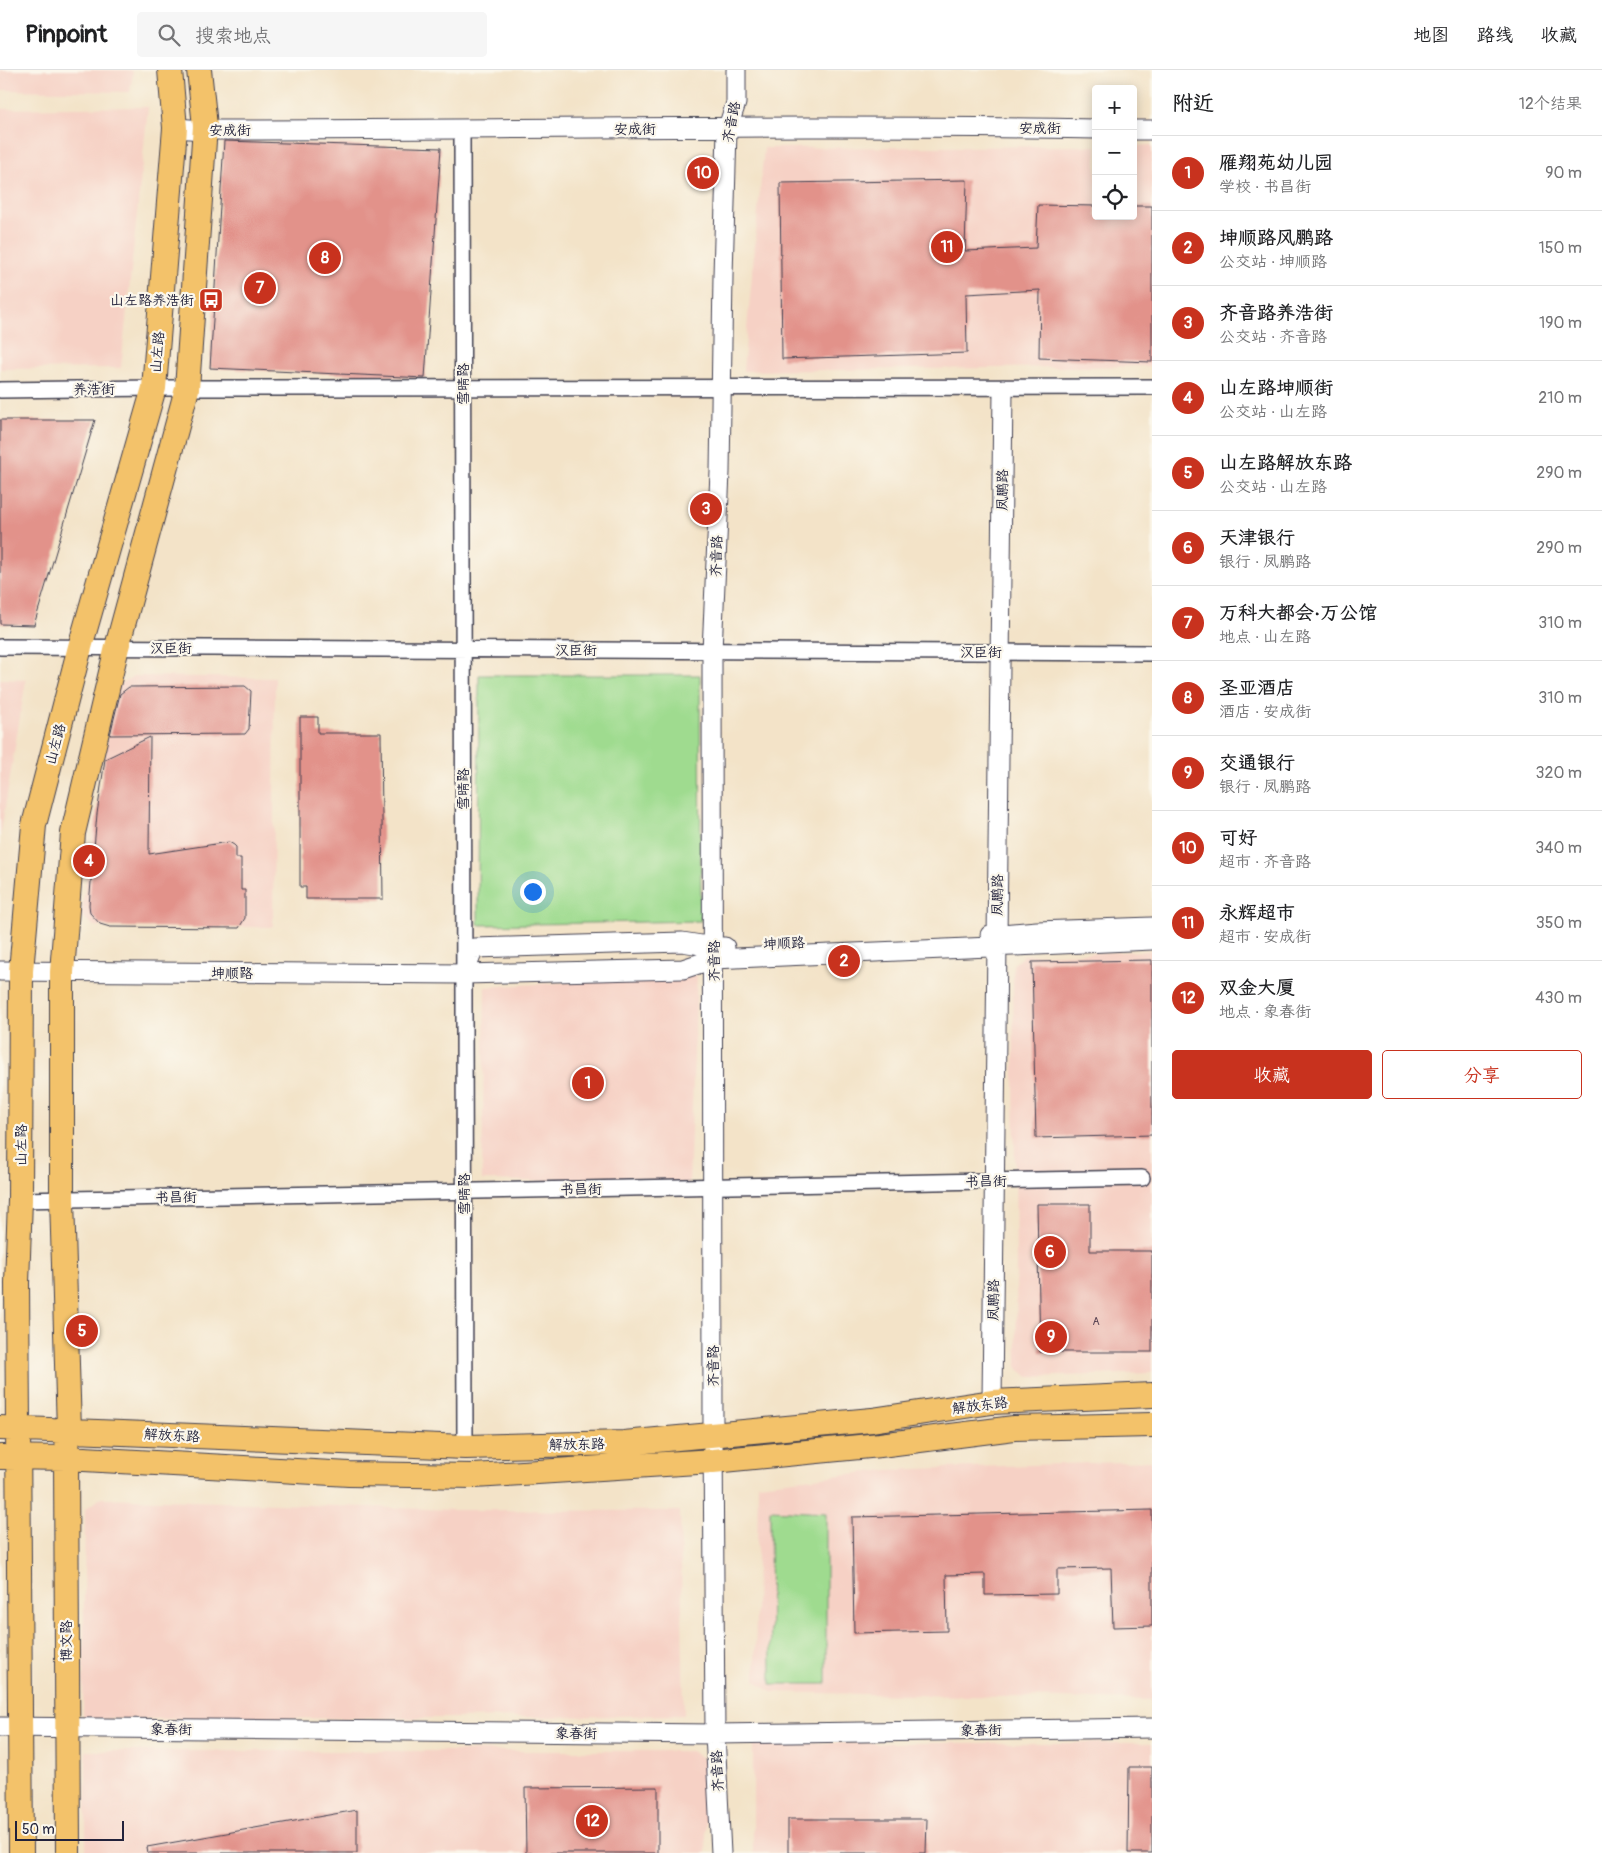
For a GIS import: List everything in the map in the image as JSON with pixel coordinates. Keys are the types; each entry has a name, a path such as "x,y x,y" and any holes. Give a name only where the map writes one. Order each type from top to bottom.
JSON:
{"main road":[{"name":"山左路","path":"10,1457 9,1428 20,1200 11,971 34,825 80,647 154,388 175,128 170,70"},
{"path":"69,1430 62,1199 62,972 73,833 117,648 187,389 204,130 200,70"},
{"name":"解放东路","path":"9,1428 465,1447 624,1443 872,1420 992,1402 1152,1395"},
{"name":"解放东路","path":"10,1457 66,1458 349,1474 474,1476 713,1461 880,1445 1014,1428 1152,1425"},
{"name":"博文路","path":"68,1853 66,1458 69,1430"},
{"path":"10,1457 10,1727 21,1853"}],"street":[{"name":"齐音路","path":"721,1853 715,1734 712,651 722,389 722,276 728,128 736,102 736,70"},
{"name":"安成街","path":"175,128 204,130 1092,129"},
{"name":"雪晴路","path":"462,130 465,1447"},
{"path":"1137,130 1152,130"},
{"name":"养浩街","path":"0,390 154,388 1003,389 1152,387"},
{"name":"凤鹏路","path":"992,1402 1003,389"},
{"name":"汉臣街","path":"0,647 1152,653"},
{"name":"坤顺路","path":"997,941 1037,931 1152,927"},
{"name":"坤顺路","path":"464,974 474,948 682,942 714,953 997,941 1152,940"},
{"name":"坤顺路","path":"11,971 464,974 683,969 714,953"},
{"name":"书昌街","path":"20,1200 1142,1178"},
{"name":"象春街","path":"10,1727 715,1734 1152,1728"}],"shaded area":[{"path":"0,70 132,70 133,73 130,92 0,90"},
{"path":"148,107 121,368 0,369 0,109"},
{"path":"1152,145 1152,366 743,371 764,148 1092,146 1092,220 1137,220 1137,146"},
{"path":"134,676 275,678 273,927 110,927 94,926 81,916 115,687"},
{"path":"0,679 26,680 0,837"},
{"path":"1152,951 1152,1373 1029,1377 1017,1368 1013,965 1024,955"},
{"path":"697,975 689,1184 482,1180 485,987"},
{"path":"1152,1461 1152,1700 771,1692 755,1680 758,1484 887,1470"},
{"path":"101,1498 454,1510 680,1511 684,1715 83,1719 85,1509"},
{"path":"753,1743 1152,1743 1152,1853 753,1853"},
{"path":"86,1751 691,1751 706,1761 706,1853 86,1853"}],"green space":[{"path":"479,675 700,675 701,921 478,925"},
{"path":"770,1510 826,1513 826,1684 771,1684"}],"building":[{"path":"224,141 441,148 425,378 210,368"},
{"path":"967,180 965,251 1036,248 1038,205 1092,206 1092,220 1137,220 1137,206 1152,206 1152,362 1039,358 1040,290 966,294 967,353 782,359 780,183"},
{"path":"0,420 95,420 34,625 0,624"},
{"path":"245,686 251,691 249,729 245,734 110,735 120,694 129,687"},
{"path":"300,717 318,717 318,733 381,733 383,899 306,899 306,887 300,887"},
{"path":"150,737 149,854 229,842 234,845 236,847 236,858 241,858 241,890 245,890 245,918 239,928 110,927 100,924 90,913 89,905 97,814 105,759"},
{"path":"1152,960 1152,1135 1036,1138 1032,962"},
{"path":"1037,1204 1090,1204 1090,1251 1152,1251 1152,1352 1040,1352"},
{"path":"1152,1510 1152,1626 1113,1627 1111,1568 1057,1569 1057,1594 985,1595 985,1574 946,1575 947,1631 854,1633 852,1517"},
{"path":"1129,1767 1152,1767 1152,1853 1128,1853"},
{"path":"658,1787 658,1853 526,1853 525,1788"},
{"path":"357,1810 357,1853 148,1853 147,1847"},
{"path":"788,1819 927,1819 926,1853 788,1853"}],"place":[{"name":"可好","path":"703,173"},
{"name":"永辉超市","path":"947,247"},
{"name":"圣亚酒店","path":"325,258"},
{"name":"万科大都会·万公馆","path":"260,288"},
{"name":"山左路养浩街","path":"211,300"},
{"name":"齐音路养浩街","path":"706,509"},
{"name":"山左路坤顺街","path":"89,861"},
{"name":"坤顺路风鹏路","path":"844,961"},
{"name":"雁翔苑幼儿园","path":"588,1083"},
{"name":"天津银行","path":"1050,1252"},
{"name":"山左路解放东路","path":"82,1331"},
{"name":"交通银行","path":"1051,1337"},
{"name":"双金大厦","path":"592,1821"}]}
